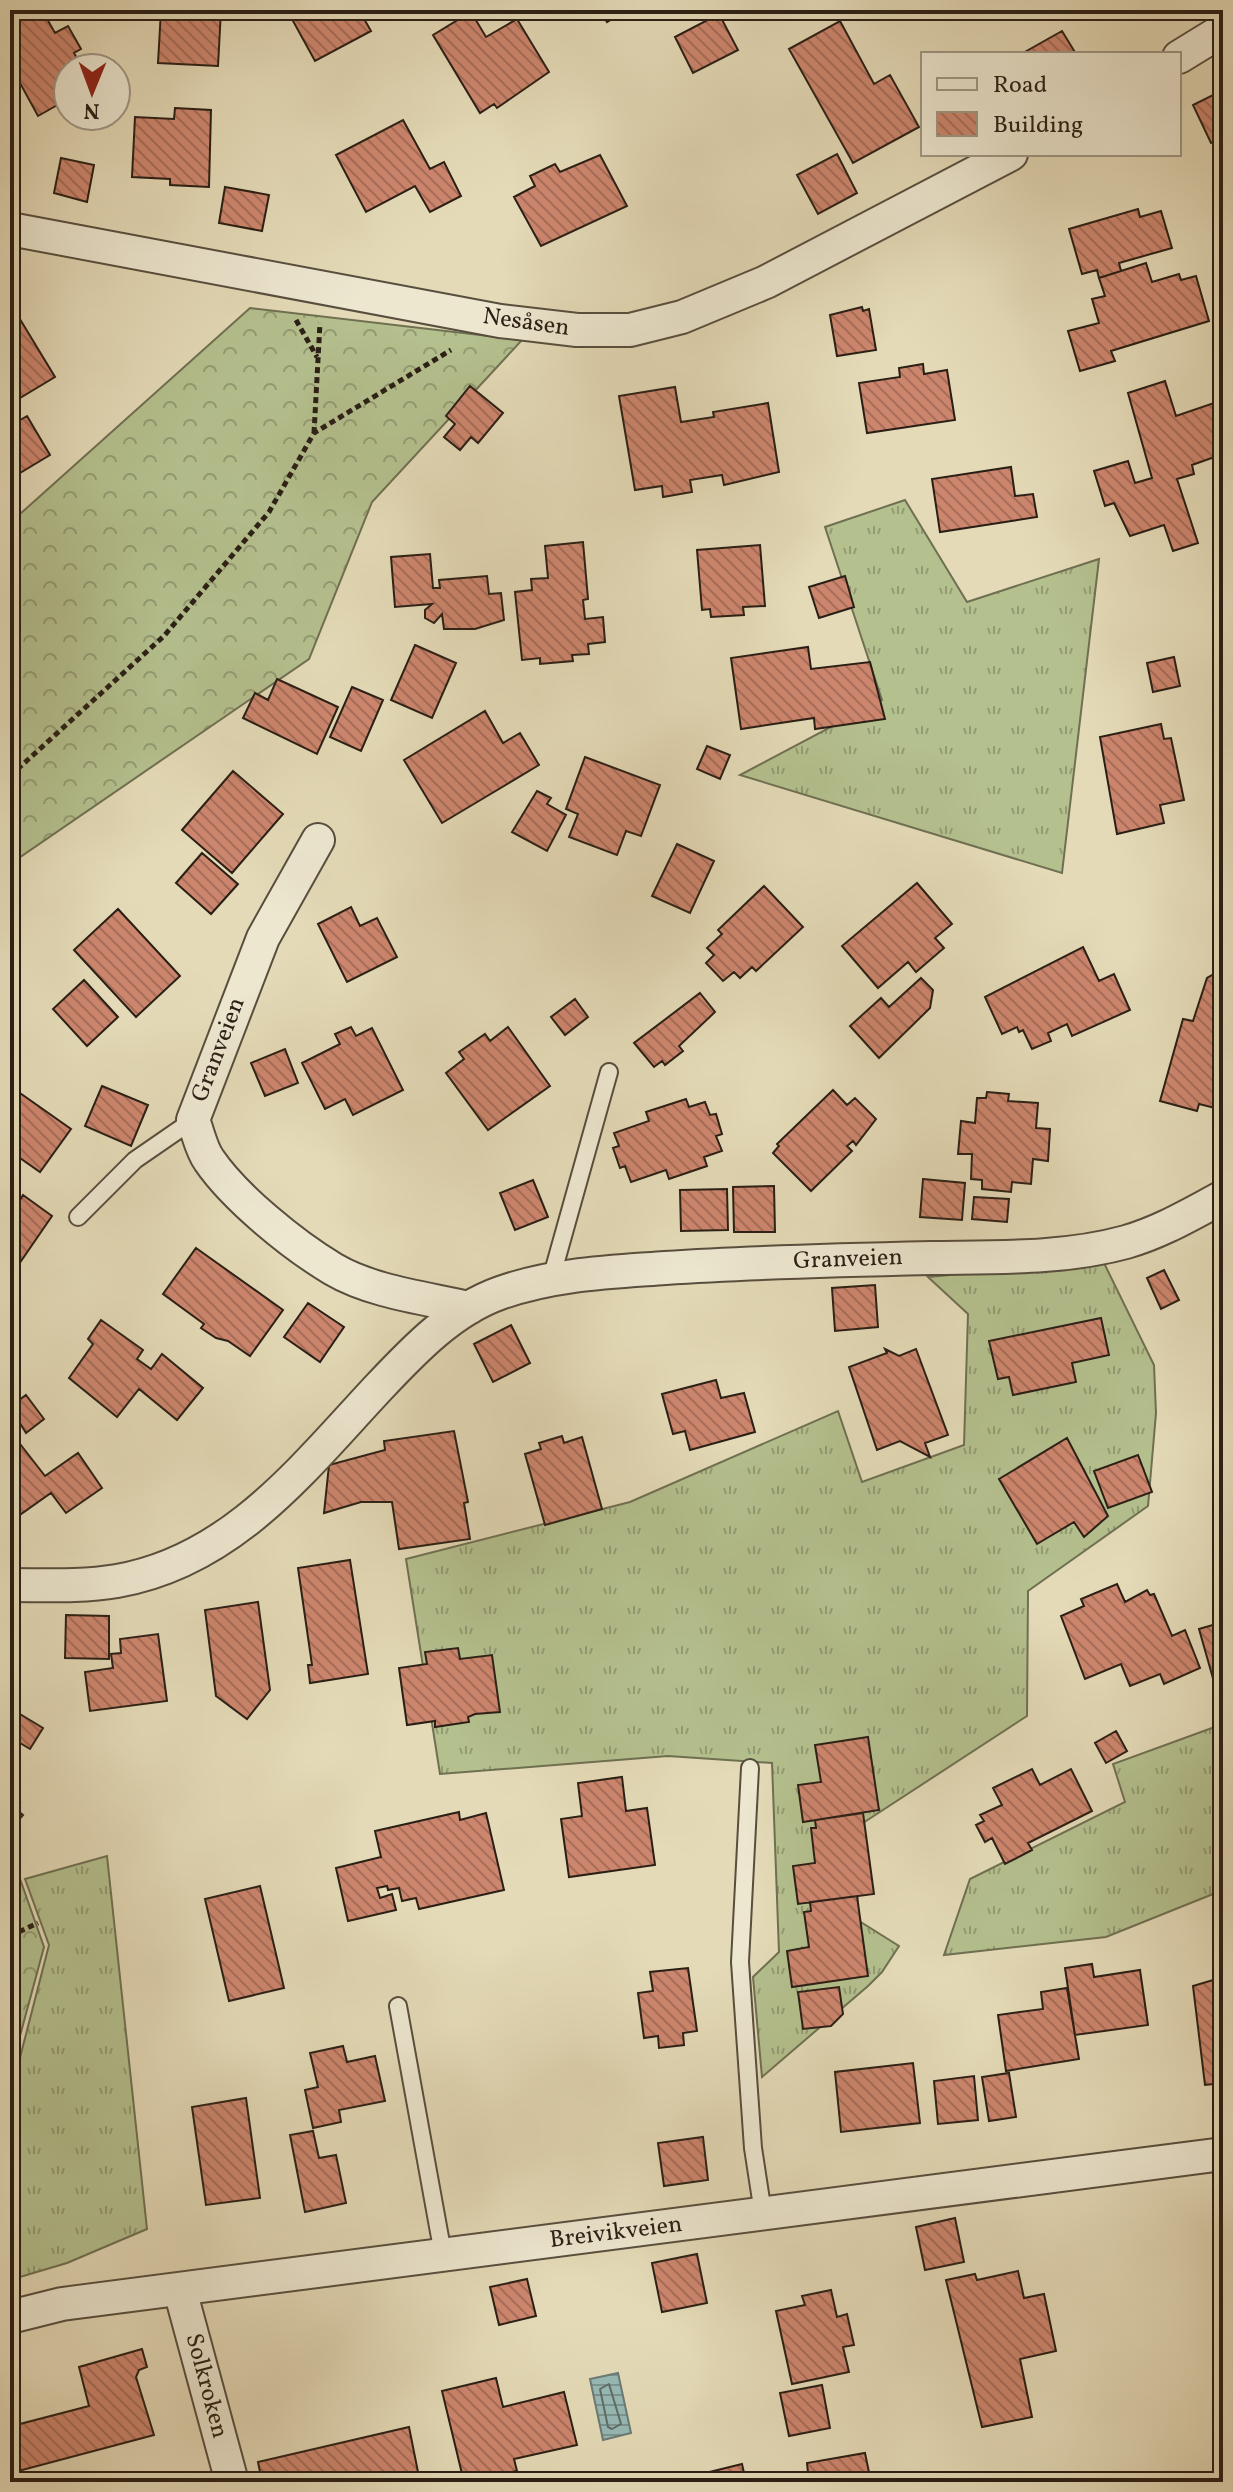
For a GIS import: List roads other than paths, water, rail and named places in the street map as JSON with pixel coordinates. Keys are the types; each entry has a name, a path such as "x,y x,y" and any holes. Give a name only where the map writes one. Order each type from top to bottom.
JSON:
{"street":[{"path":"1181,56 1223,30"},
{"name":"Nesåsen","path":"10,229 500,321 577,330 630,330 682,317 766,282 1007,156"},
{"name":"Granveien","path":"318,840 263,938 193,1120 207,1158 235,1189 274,1224 335,1270 395,1292 469,1308"},
{"name":"Granveien","path":"10,1585 117,1581 170,1568 223,1541 270,1503 417,1347 469,1308 499,1293 551,1279 731,1264 1025,1256 1124,1242 1170,1226 1223,1197"},
{"name":"Breivikveien","path":"10,2317 62,2304 1223,2154"},
{"name":"Solkroken","path":"180,2290 232,2482"}],"lane":[{"path":"551,1279 609,1072"},
{"path":"78,1217 135,1160 193,1120"},
{"path":"750,1768 740,1962 753,2148 763,2213"},
{"path":"398,2006 443,2254"}],"water":[{"path":"618,2373 631,2433 603,2440 590,2379"}]}
